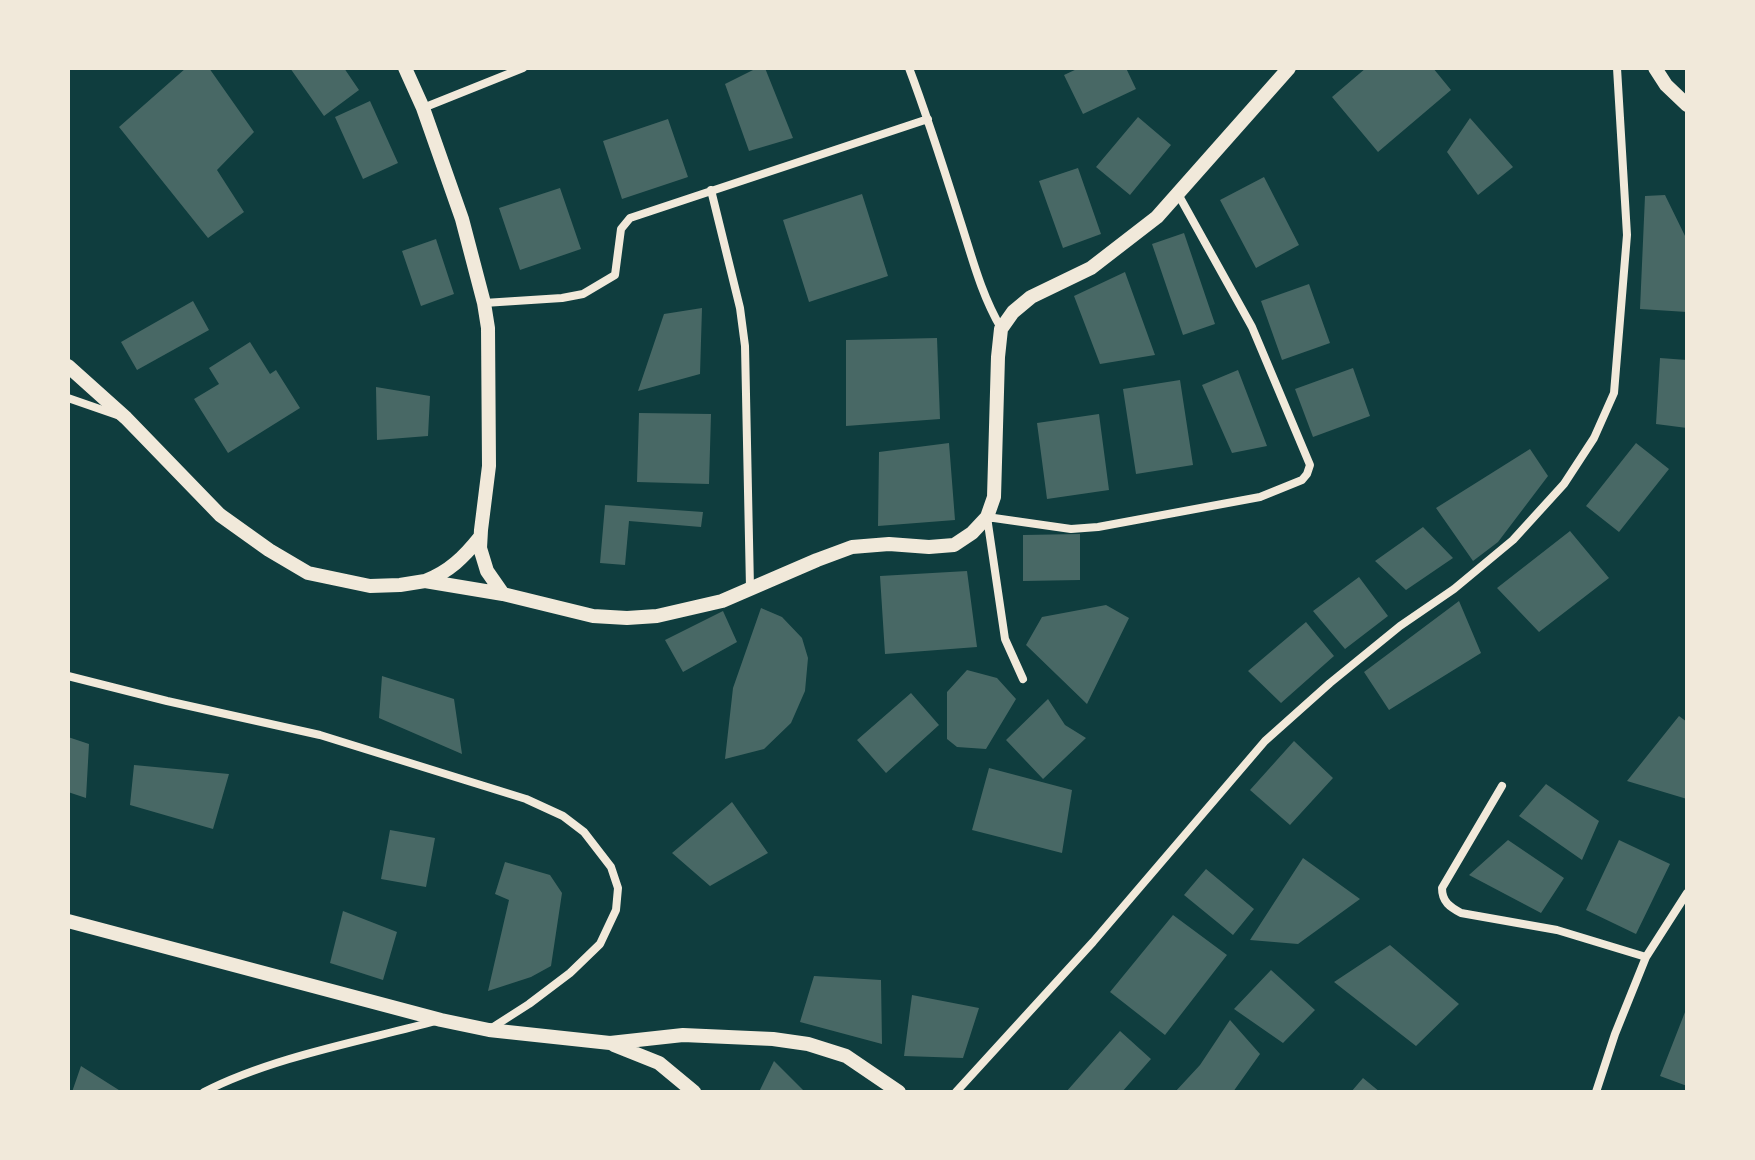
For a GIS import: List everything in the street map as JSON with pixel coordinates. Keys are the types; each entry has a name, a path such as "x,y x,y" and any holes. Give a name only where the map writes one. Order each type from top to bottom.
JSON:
{"street":[{"path":"405,68 423,108 462,219 484,303 488,328 489,466 480,537 482,559 503,594"},
{"path":"423,108 523,68"},
{"path":"909,68 978,281 1001,329"},
{"path":"425,581 503,594 593,616 657,616 722,601 852,547 954,545 972,533 987,517 994,497 1001,329 1013,312 1031,297 1091,268 1157,217 1289,68"},
{"path":"956,1092 1093,942 1265,741 1353,664 1400,626 1454,589 1513,540 1564,484 1594,438 1614,393 1627,235 1617,68"},
{"path":"1655,68 1666,85 1687,105"},
{"path":"484,303 583,294 615,275 621,229 630,218 928,119"},
{"path":"711,190 740,308 745,346 750,588"},
{"path":"987,517 1071,529 1098,527 1260,497 1302,480 1307,474 1310,465 1252,327 1178,194"},
{"path":"68,366 126,418 220,515 308,573 370,586 425,581 448,570 464,557 480,537"},
{"path":"68,398 126,418"},
{"path":"987,517 1005,639 1023,679"},
{"path":"68,676 320,735 526,799 563,816 584,832 611,867 618,888 616,910 600,944 560,981 489,1030"},
{"path":"1502,786 1442,888 1444,901 1461,913 1557,930 1646,957"},
{"path":"1596,1092 1646,957 1687,893"},
{"path":"68,921 489,1030 610,1043 683,1035 773,1039 808,1044 846,1056 899,1092"},
{"path":"204,1092 246,1073 441,1020"},
{"path":"610,1043 659,1063 694,1092"}],"building":[{"path":"186,68 209,68 254,132 217,170 244,212 208,238 119,127"},
{"path":"290,68 344,68 359,90 324,116"},
{"path":"757,68 765,68 793,138 749,151 725,84"},
{"path":"1079,68 1126,68 1136,89 1083,114 1064,75"},
{"path":"1366,68 1433,68 1451,90 1378,152 1332,97"},
{"path":"370,101 398,163 363,179 335,117"},
{"path":"1138,117 1171,145 1130,195 1096,167"},
{"path":"1470,118 1513,167 1478,195 1447,152"},
{"path":"668,119 688,177 622,199 603,141"},
{"path":"1078,168 1101,234 1063,248 1039,181"},
{"path":"1264,177 1299,245 1256,268 1220,200"},
{"path":"560,188 581,249 520,270 499,208"},
{"path":"862,194 888,276 809,302 783,220"},
{"path":"1665,195 1687,240 1687,312 1640,309 1645,196"},
{"path":"1184,233 1215,324 1183,335 1152,244"},
{"path":"436,239 454,294 421,306 402,251"},
{"path":"1125,272 1155,355 1100,364 1074,296"},
{"path":"1309,284 1330,343 1282,360 1261,301"},
{"path":"193,301 209,330 137,370 121,342"},
{"path":"702,308 700,374 638,391 664,314"},
{"path":"937,338 940,419 846,426 846,340"},
{"path":"250,342 270,374 276,370 300,408 228,453 194,399 219,384 209,368"},
{"path":"1660,358 1687,360 1687,428 1656,424"},
{"path":"1353,368 1370,416 1313,437 1295,389"},
{"path":"1238,370 1267,446 1232,453 1202,385"},
{"path":"1180,380 1193,465 1136,474 1123,389"},
{"path":"376,387 430,396 428,436 377,440"},
{"path":"639,413 711,414 709,484 637,482"},
{"path":"1099,414 1109,490 1047,499 1037,423"},
{"path":"949,443 955,520 878,526 879,452"},
{"path":"1636,443 1669,469 1619,532 1586,506"},
{"path":"1530,449 1548,476 1498,542 1473,561 1436,508"},
{"path":"605,505 703,512 701,527 629,521 625,565 600,563"},
{"path":"1423,527 1453,558 1406,590 1375,561"},
{"path":"1570,531 1609,578 1539,632 1497,588"},
{"path":"1080,534 1080,580 1023,581 1023,535"},
{"path":"967,571 977,647 885,654 880,576"},
{"path":"1359,577 1388,616 1345,649 1313,611"},
{"path":"1459,601 1481,653 1389,710 1364,672"},
{"path":"1106,605 1129,618 1087,704 1026,645 1042,617"},
{"path":"761,608 782,617 802,638 808,658 805,691 791,723 764,749 725,759 733,688"},
{"path":"723,611 737,642 683,672 665,640"},
{"path":"1306,622 1334,656 1281,703 1248,671"},
{"path":"967,670 997,678 1016,699 986,749 957,747 947,739 947,692"},
{"path":"382,676 454,699 462,754 379,718"},
{"path":"911,693 939,725 886,773 857,740"},
{"path":"1048,699 1065,725 1086,738 1043,779 1006,740"},
{"path":"1679,716 1687,722 1687,799 1627,781"},
{"path":"68,737 89,744 86,798 68,792"},
{"path":"1294,741 1333,778 1290,825 1250,790"},
{"path":"134,765 229,774 213,829 130,805"},
{"path":"989,768 1072,790 1062,853 972,830"},
{"path":"1546,784 1599,821 1582,860 1519,816"},
{"path":"732,802 768,853 710,886 672,853"},
{"path":"390,830 435,838 426,887 381,879"},
{"path":"1508,840 1564,878 1541,913 1469,875"},
{"path":"1619,840 1670,864 1636,934 1586,910"},
{"path":"1303,858 1360,899 1298,944 1250,940"},
{"path":"505,862 550,875 562,893 551,966 531,977 488,991 509,900 495,894"},
{"path":"1206,869 1254,909 1233,935 1184,895"},
{"path":"343,911 397,932 383,980 330,963"},
{"path":"1173,915 1227,955 1165,1035 1110,992"},
{"path":"1390,945 1459,1004 1416,1046 1334,982"},
{"path":"1271,970 1315,1010 1283,1043 1234,1009"},
{"path":"814,976 881,980 882,1044 800,1022"},
{"path":"912,995 979,1008 963,1058 904,1056"},
{"path":"1687,1007 1687,1086 1660,1076"},
{"path":"1230,1020 1260,1054 1233,1092 1175,1092 1200,1065"},
{"path":"1120,1031 1151,1059 1122,1092 1066,1092"},
{"path":"774,1061 805,1092 759,1092"},
{"path":"81,1066 122,1092 72,1092"},
{"path":"1363,1078 1380,1092 1351,1092"}]}
